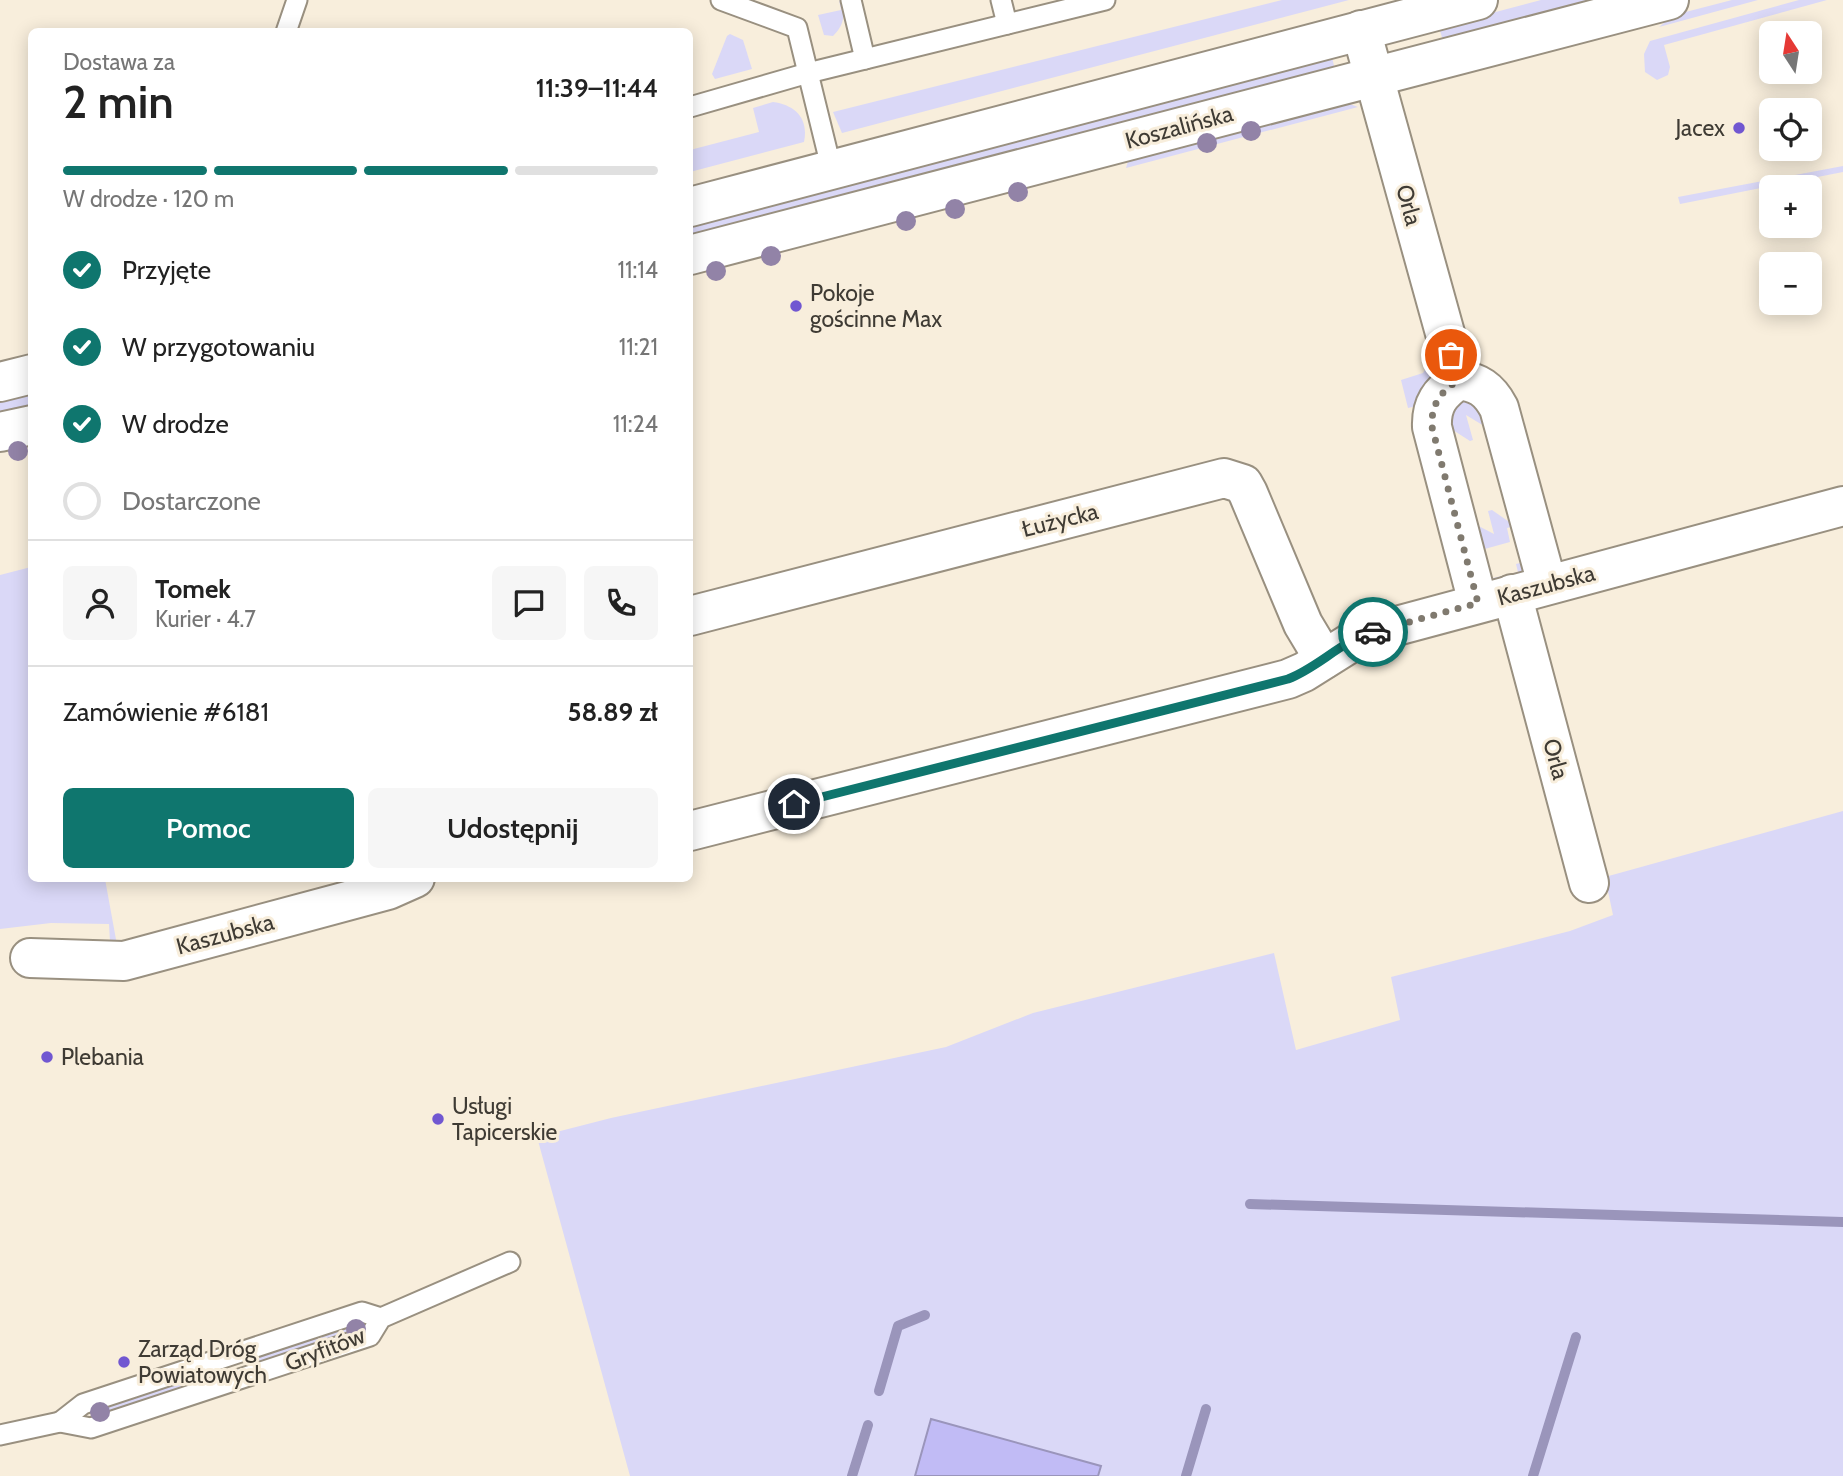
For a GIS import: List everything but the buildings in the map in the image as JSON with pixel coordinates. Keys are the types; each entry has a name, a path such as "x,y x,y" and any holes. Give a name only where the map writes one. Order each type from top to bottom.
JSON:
{"street":[{"name":"Koszalińska","path":"693,206 1478,0"},
{"name":"Koszalińska","path":"693,254 1374,76 1617,22 1669,0"},
{"name":"Orla","path":"1361,30 1458,380"},
{"path":"0,382 28,375"},
{"name":"Orla","path":"1512,594 1499,408 1486,389 1474,382 1458,380 1443,391 1435,402 1432,427 1512,594 1589,883"},
{"path":"0,432 28,426"},
{"name":"Łużycka","path":"693,615 1224,478 1242,484 1248,493 1303,624 1324,659"},
{"name":"Kaszubska","path":"693,830 1288,679 1363,635 1843,506"},
{"name":"Kaszubska","path":"30,958 124,961 388,890 406,882"}],"lane":[{"path":"288,28 298,0"},
{"path":"721,0 755,6 797,28 832,171"},
{"path":"850,0 865,59"},
{"path":"1001,0 1007,24"},
{"path":"693,106 808,73 1097,1"},
{"name":"Gryfitów","path":"60,1422 92,1428 370,1336 381,1318 510,1262"},
{"name":"Gryfitów","path":"60,1422 83,1404 362,1312 381,1318"},
{"path":"216,1360 224,1385"},
{"path":"0,1435 60,1422"}],"shaded area":[{"path":"839,0 844,14 842,23 833,36 824,35 818,15 841,10"},
{"path":"1282,0 1349,0 842,133 833,112"},
{"path":"1541,0 1598,0 1443,41 1439,27"},
{"path":"1732,0 1758,0 1659,27 1674,15"},
{"path":"1799,0 1827,0 1664,45 1670,67 1668,75 1657,80 1645,72 1644,54 1650,41"},
{"path":"730,34 743,40 752,69 715,79 712,74"},
{"path":"1332,57 1334,66 1330,70 693,236 693,221"},
{"path":"773,102 794,110 799,114 804,126 804,142 693,171 693,149 759,132 753,108"},
{"path":"1347,103 1358,107 1126,168 1129,158"},
{"path":"1843,166 1843,172 1822,176 1795,175"},
{"path":"1759,182 1759,188 1680,204 1678,197"},
{"path":"1433,357 1436,372 1423,393 1421,405 1408,408 1401,380 1423,373"},
{"path":"28,393 28,409 0,416 0,400"},
{"path":"1473,398 1494,432 1466,415 1473,440 1470,441 1442,423 1457,400"},
{"path":"1492,510 1515,526 1507,528 1510,542 1481,550 1489,579 1518,572 1516,564 1528,561 1521,576 1489,585 1467,520 1494,534 1488,511"},
{"path":"28,568 28,882 106,882 117,945 125,949 110,942 109,924 51,923 0,929 0,575"},
{"path":"1843,811 1843,1476 630,1476 537,1137 611,1118 946,1047 1033,1013 1274,953 1296,1050 1400,1020 1391,977 1570,931 1613,915 1605,877"},
{"path":"365,1322 367,1327 250,1366 247,1364 248,1360"},
{"path":"192,1379 196,1381 195,1385 95,1417 93,1414 94,1411"},
{"path":"931,1419 1101,1466 1098,1476 915,1476"}],"waterway":[{"path":"1250,1204 1843,1222"},
{"path":"879,1391 898,1326 925,1315"},
{"path":"1533,1476 1576,1337"},
{"path":"1186,1476 1206,1409"},
{"path":"852,1476 868,1425"}],"way so far":[{"path":"1373,632 1478,603 1432,427 1431,415 1435,402 1443,391 1458,380 1451,355"}],"place":[{"name":"Jacex","path":"1739,128"},
{"name":"Pokoje gościnne Max","path":"796,306"},
{"name":"Plebania","path":"47,1057"},
{"name":"Usługi Tapicerskie","path":"438,1119"},
{"name":"Zarząd Dróg Powiatowych","path":"124,1362"}],"route":[{"path":"794,804 1288,679 1304,672 1351,639 1373,632"}]}
